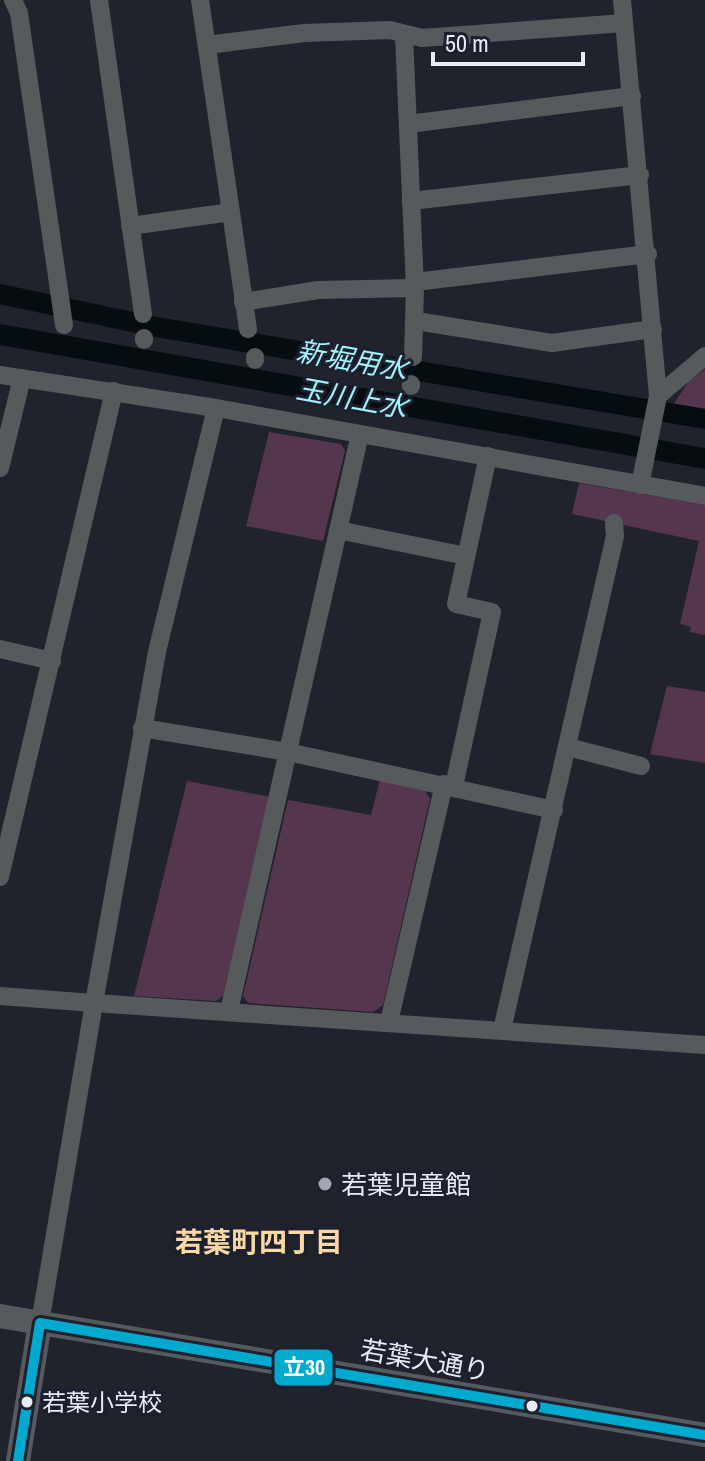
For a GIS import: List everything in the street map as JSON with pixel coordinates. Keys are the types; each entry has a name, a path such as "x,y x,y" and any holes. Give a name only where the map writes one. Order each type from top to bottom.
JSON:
{"street":[{"path":"0,3 11,0 19,13 64,320"},
{"path":"99,0 143,314"},
{"path":"200,0 248,329"},
{"path":"622,0 653,329 654,408 640,485"},
{"path":"207,45 304,33 390,30 404,36 525,33 624,23"},
{"path":"404,36 415,285 413,357"},
{"path":"408,124 632,96"},
{"path":"411,201 640,175"},
{"path":"130,226 231,212"},
{"path":"243,302 318,290 415,285 648,254"},
{"path":"416,321 552,343 653,329"},
{"path":"654,408 705,356"},
{"path":"0,375 216,408 705,496"},
{"path":"0,468 22,378"},
{"path":"0,877 114,391"},
{"path":"18,1461 142,728 216,408"},
{"path":"229,1011 360,434"},
{"path":"389,1022 492,612 456,604 488,456"},
{"path":"502,1030 615,536 614,523"},
{"path":"338,530 466,556"},
{"path":"0,649 52,661"},
{"path":"142,728 288,752 554,810"},
{"path":"568,747 641,766"},
{"path":"0,996 705,1045"},
{"name":"若葉大通り","path":"0,1316 705,1435"}],"shaded area":[{"path":"705,369 705,416 670,410 688,382"},
{"path":"269,432 341,444 345,451 323,541 246,526"},
{"path":"579,483 705,505 705,635 690,632 691,627 680,624 699,541 572,514"},
{"path":"667,686 705,692 705,763 650,754"},
{"path":"380,779 424,789 430,799 383,1005 373,1012 248,1003 243,996 288,800 371,815"},
{"path":"187,781 271,797 223,996 216,1001 134,996"}],"water":[{"name":"玉川上水","path":"0,324 705,448 705,469 0,345"}],"waterway":[{"name":"新堀用水","path":"0,294 156,327 705,419"}],"transit line":[{"name":"立30","path":"18,1461 40,1323 705,1435"}],"place":[{"name":"若葉児童館","path":"325,1184"},
{"name":"若葉小学校","path":"27,1402"}],"district":[{"name":"若葉町四丁目","path":"259,1242"}]}
